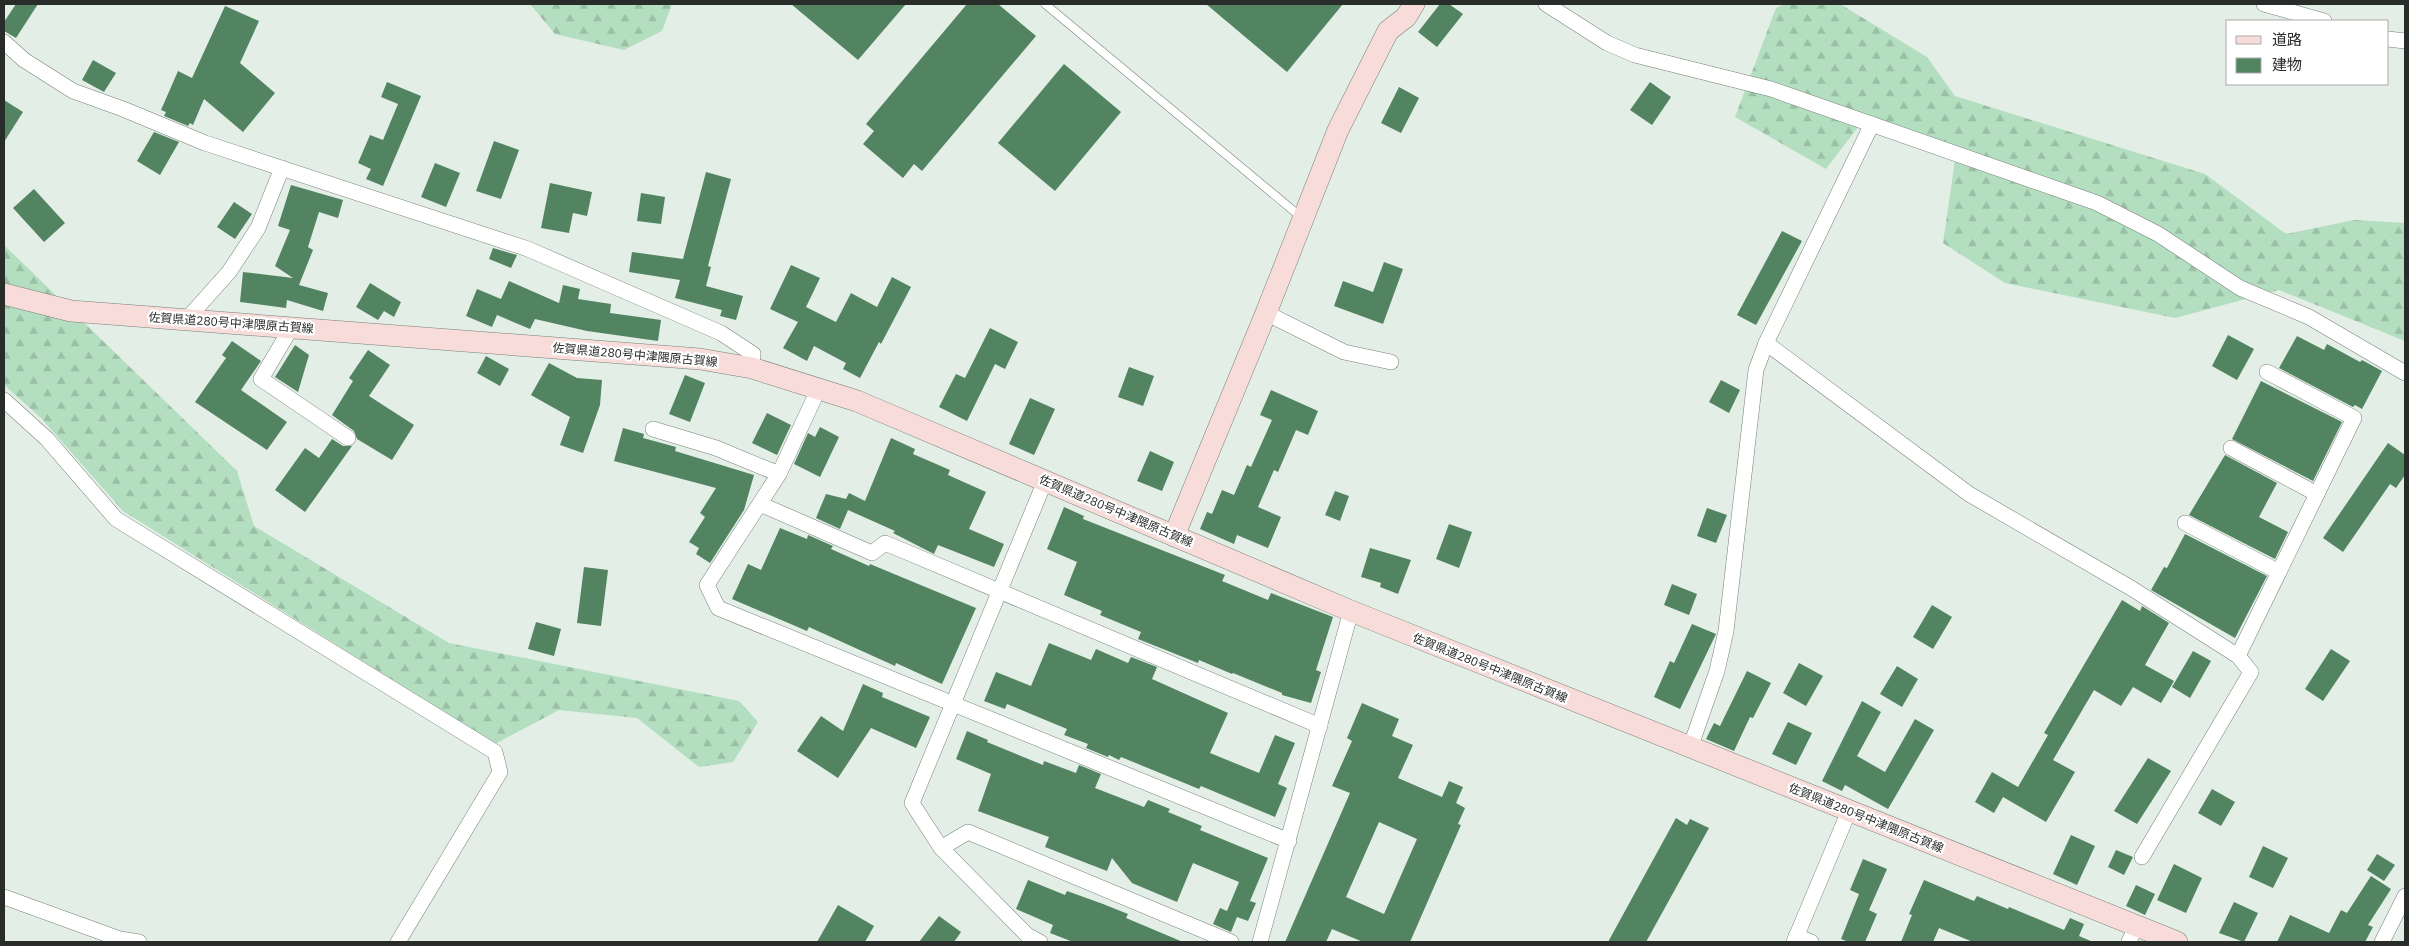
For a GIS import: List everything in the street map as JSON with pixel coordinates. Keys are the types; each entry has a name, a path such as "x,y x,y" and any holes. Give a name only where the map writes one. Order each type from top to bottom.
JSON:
{"main road":[{"path":"1174,536 1266,313 1338,130 1388,31 1406,17 1414,4"},
{"name":"佐賀県道280号中津隈原古賀線","path":"4,294 71,311 700,359 752,368 858,401 1351,612 1849,812 2132,934 2177,942"}],"street":[{"path":"1546,4 1607,42 1635,55 1771,89 2097,203 2158,234 2240,288 2309,317 2405,372"},
{"path":"2264,4 2320,20"},
{"path":"2389,39 2405,41"},
{"path":"4,42 24,60 73,91 205,142 528,249 619,287 721,333 753,354 752,368"},
{"path":"1690,748 1717,671 1726,631 1756,370 1766,342 1872,124"},
{"path":"186,320 229,272 258,228 282,168"},
{"path":"1266,313 1344,352 1391,362"},
{"path":"291,328 261,379 348,438"},
{"path":"1766,342 1969,494 2131,588 2238,656 2251,672 2142,857"},
{"path":"2238,656 2354,418 2267,372"},
{"path":"819,388 779,474 707,585 718,608 1289,840"},
{"path":"4,400 47,439 116,518 495,752 500,772 398,942"},
{"path":"653,429 716,448 779,474"},
{"path":"2231,448 2317,494"},
{"path":"1040,942 1027,935 941,848 912,803 1046,481"},
{"path":"760,504 872,553 885,543 1320,726"},
{"path":"2185,523 2279,572"},
{"path":"1260,942 1351,612"},
{"path":"1810,942 1795,939 1849,812"},
{"path":"941,848 968,832 1231,942"},
{"path":"2382,942 2405,896"},
{"path":"4,897 120,939 139,942"}],"lane":[{"path":"1046,4 1303,218"}],"green space":[{"path":"530,4 672,4 662,31 624,50 555,34"},
{"path":"1784,4 1840,4 1927,57 1955,96 2205,174 2286,234 2354,220 2405,223 2405,341 2279,290 2175,318 2005,283 1943,243 1955,160 1858,127 1826,169 1735,117 1776,8"},
{"path":"4,245 237,471 254,526 449,643 739,701 758,722 733,762 699,767 637,718 559,710 495,744 123,511 41,418 4,385"}],"building":[{"path":"16,4 38,4 16,38 4,31 4,22"},
{"path":"791,4 906,4 858,60"},
{"path":"967,4 998,4 1036,36 922,171 914,164 903,178 863,144 874,131 866,124"},
{"path":"1206,4 1343,4 1287,72"},
{"path":"1440,4 1449,4 1463,14 1437,47 1418,32"},
{"path":"225,6 259,21 240,63 275,93 243,132 204,99 193,125 190,123 188,126 164,116 166,112 161,110 178,71 192,78"},
{"path":"93,60 116,73 104,92 82,80"},
{"path":"1064,64 1121,112 1055,191 998,143"},
{"path":"387,82 421,96 383,186 366,179 371,169 358,163 370,135 383,140 398,104 381,97"},
{"path":"1650,82 1671,97 1652,125 1630,110"},
{"path":"1399,87 1419,98 1401,133 1381,123"},
{"path":"4,100 23,112 4,142"},
{"path":"154,132 179,142 160,175 137,161"},
{"path":"494,141 519,150 501,199 476,191"},
{"path":"435,163 460,173 446,207 421,197"},
{"path":"706,172 731,179 708,266 711,267 706,286 743,296 736,320 720,316 722,310 675,298 680,280 629,272 632,252 683,259"},
{"path":"550,183 592,192 587,216 573,213 569,233 541,228"},
{"path":"291,185 343,200 338,218 319,212 308,247 313,250 299,285 328,293 323,311 287,300 286,308 240,302 243,272 293,278 275,266 290,230 278,226"},
{"path":"34,189 65,223 44,242 13,208"},
{"path":"641,193 665,197 661,224 637,221"},
{"path":"234,202 252,214 235,239 217,227"},
{"path":"1782,231 1802,241 1756,325 1737,315"},
{"path":"493,248 517,255 511,268 489,259"},
{"path":"1384,262 1403,269 1383,324 1334,306 1343,281 1373,292"},
{"path":"791,265 820,278 806,307 836,322 851,293 877,307 892,277 911,287 881,344 879,342 860,378 843,369 846,363 814,346 807,361 783,348 798,322 770,309"},
{"path":"509,281 559,303 563,285 580,289 578,299 611,304 610,313 661,320 658,341 587,331 535,319 530,329 497,315 492,327 466,316 477,289 501,299"},
{"path":"370,283 401,302 394,317 384,311 378,320 356,307"},
{"path":"990,328 1018,342 1005,369 995,364 967,421 939,407 956,374 965,378"},
{"path":"2228,335 2254,349 2237,380 2212,366"},
{"path":"2297,336 2324,350 2327,344 2360,362 2362,360 2382,371 2362,409 2355,405 2353,407 2279,368"},
{"path":"232,341 261,361 241,390 287,422 267,450 195,402 226,358 222,355"},
{"path":"295,345 309,355 298,392 275,377"},
{"path":"368,350 390,365 369,396 414,425 392,460 357,439 354,431 332,415 353,381 349,378"},
{"path":"486,356 509,369 500,386 477,373"},
{"path":"549,363 577,378 602,380 600,405 583,453 560,445 570,417 531,395"},
{"path":"1129,367 1154,376 1143,406 1118,397"},
{"path":"685,375 705,383 690,422 669,414"},
{"path":"1721,380 1740,390 1729,413 1709,402"},
{"path":"2261,381 2342,422 2313,481 2232,439"},
{"path":"1271,390 1318,411 1308,435 1296,430 1278,472 1274,470 1258,507 1281,517 1268,548 1237,535 1234,544 1200,529 1207,512 1212,514 1222,490 1234,495 1247,465 1251,467 1272,420 1260,415"},
{"path":"1030,398 1055,409 1034,455 1009,444"},
{"path":"767,413 791,425 777,455 752,443"},
{"path":"820,427 839,437 820,477 794,464 808,433 815,437"},
{"path":"623,428 644,434 643,438 676,447 675,451 754,475 744,510 710,563 696,554 699,548 689,542 705,517 700,513 716,488 614,461"},
{"path":"891,438 915,449 913,454 950,470 948,475 986,492 969,529 1004,544 994,567 938,545 934,554 893,533 895,531 848,510 840,529 816,518 826,494 846,499 849,493 865,501"},
{"path":"332,439 343,446 352,446 305,512 275,490 305,448 319,458"},
{"path":"2388,443 2405,455 2405,475 2396,488 2390,484 2343,552 2323,538"},
{"path":"1150,451 1174,462 1162,491 1137,481"},
{"path":"2225,455 2277,483 2259,517 2288,532 2275,559 2189,515"},
{"path":"1335,491 1349,496 1340,521 1325,515"},
{"path":"1064,507 1084,516 1083,519 1225,575 1222,581 1268,600 1271,593 1333,617 1316,670 1321,672 1311,703 1282,695 1282,693 1233,673 1199,660 1198,663 1138,639 1141,632 1100,615 1102,611 1064,595 1077,562 1047,549"},
{"path":"1707,508 1727,515 1716,543 1697,536"},
{"path":"1449,524 1472,532 1459,568 1436,559"},
{"path":"780,528 807,539 808,535 833,546 831,549 869,566 870,564 976,608 942,684 896,663 895,666 809,627 807,631 732,599 748,564 761,570"},
{"path":"2185,534 2267,576 2235,638 2151,590 2164,567 2167,568"},
{"path":"1370,548 1411,560 1398,594 1380,587 1381,583 1361,577"},
{"path":"584,567 608,570 601,626 577,623"},
{"path":"1672,584 1697,594 1689,615 1664,605"},
{"path":"2122,600 2140,611 2142,606 2169,623 2145,665 2174,681 2161,703 2133,687 2121,706 2094,690 2053,760 2075,772 2046,822 2003,797 1994,813 1975,802 1992,772 2018,787 2048,735 2044,733"},
{"path":"1932,605 1952,617 1933,649 1913,637"},
{"path":"536,622 561,629 554,656 528,649"},
{"path":"1692,624 1716,634 1680,709 1654,697 1670,661 1674,663"},
{"path":"1049,643 1091,660 1096,649 1128,663 1131,657 1157,667 1152,679 1228,713 1210,753 1259,773 1275,735 1295,743 1278,784 1287,788 1275,817 1201,786 1199,789 1121,757 1119,760 1109,755 1108,757 1086,748 1088,744 1064,735 1067,729 1007,704 1005,709 984,701 996,672 1031,686"},
{"path":"2331,649 2350,661 2323,701 2305,689"},
{"path":"2193,651 2211,661 2190,698 2172,687"},
{"path":"1799,663 1823,676 1806,706 1783,693"},
{"path":"1897,666 1918,679 1902,707 1880,694"},
{"path":"1747,671 1771,683 1753,718 1750,717 1734,751 1706,739 1714,723 1720,726"},
{"path":"863,684 883,693 882,697 930,717 916,748 871,728 838,778 797,751 821,716 843,731"},
{"path":"1862,701 1881,712 1857,756 1885,772 1915,719 1934,730 1888,809 1845,785 1842,791 1822,781"},
{"path":"1362,703 1399,719 1392,736 1413,745 1398,778 1442,797 1449,781 1463,787 1456,803 1465,808 1458,824 1461,825 1410,942 1363,942 1332,929 1326,942 1285,942 1350,793 1332,786 1352,741 1347,738","holes":["1379,822 1417,839 1384,914 1346,897"]},
{"path":"1788,722 1812,733 1796,765 1772,754"},
{"path":"967,731 988,740 987,742 1043,765 1044,761 1076,773 1079,765 1101,774 1095,788 1144,807 1148,800 1170,809 1168,812 1202,826 1200,830 1268,858 1250,901 1256,903 1248,921 1237,917 1231,932 1213,924 1220,908 1227,911 1239,882 1193,863 1177,902 1132,883 1112,858 1107,871 1045,847 1049,837 978,811 991,774 956,759"},
{"path":"2148,758 2171,771 2137,824 2114,811"},
{"path":"2212,789 2235,802 2221,826 2198,813"},
{"path":"1676,818 1687,825 1690,819 1709,828 1646,942 1608,942"},
{"path":"2071,835 2095,846 2077,885 2053,874"},
{"path":"2263,846 2288,858 2273,888 2249,877"},
{"path":"2116,850 2133,857 2124,875 2108,867"},
{"path":"2377,854 2395,865 2384,881 2367,870"},
{"path":"1863,859 1887,869 1869,910 1877,914 1865,942 1849,942 1841,939 1859,894 1850,890"},
{"path":"2174,864 2202,878 2186,913 2157,900"},
{"path":"2371,876 2391,889 2368,925 2373,927 2365,942 2277,942 2290,915 2329,933 2341,910 2347,913"},
{"path":"1028,880 1065,895 1067,891 1128,914 1126,918 1183,942 1073,942 1050,933 1053,925 1016,909"},
{"path":"1924,880 1974,901 1977,896 2008,909 2009,907 2064,930 2070,918 2084,924 2079,936 2093,942 1973,942 1939,928 1933,942 1901,942 1912,915 1909,914"},
{"path":"2136,885 2155,894 2145,915 2126,906"},
{"path":"2234,902 2258,913 2244,942 2219,933"},
{"path":"838,905 874,926 865,942 817,942"},
{"path":"939,916 961,932 954,942 919,942"}]}
